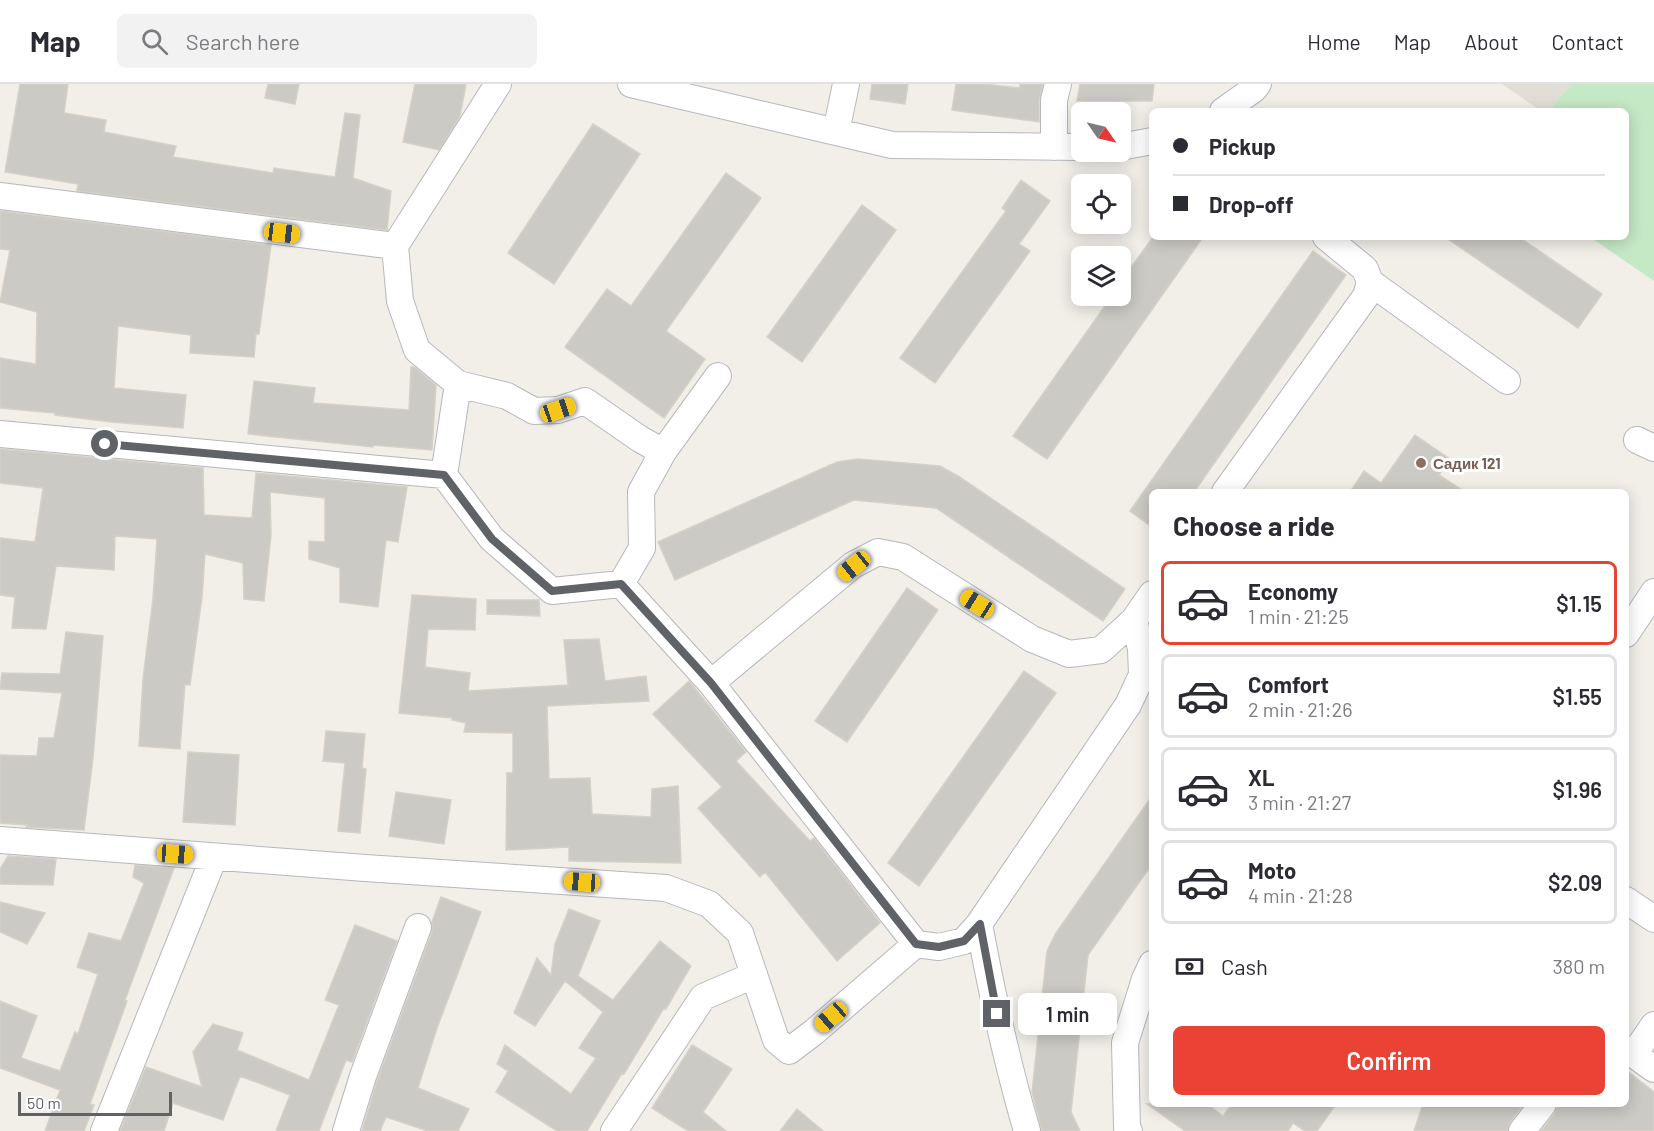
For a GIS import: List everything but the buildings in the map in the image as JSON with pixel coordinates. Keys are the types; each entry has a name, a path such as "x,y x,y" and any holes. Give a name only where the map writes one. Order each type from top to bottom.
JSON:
{"street":[{"path":"498,84 395,246 400,301 417,350 458,384 507,396 534,411 558,410 585,401 663,452"},
{"path":"632,84 892,146 1071,147"},
{"path":"836,132 846,84"},
{"path":"1054,147 1054,100 1058,84"},
{"path":"1227,108 1258,84"},
{"path":"1131,145 1149,142"},
{"path":"0,196 395,246"},
{"path":"1330,240 1365,269 1370,282 1507,381"},
{"path":"1227,489 1366,296 1370,282"},
{"path":"621,584 642,548 641,492 663,452 717,376"},
{"path":"458,384 444,475 492,539 552,591 621,584"},
{"path":"0,435 444,475"},
{"path":"711,683 854,566 878,552 903,557 1032,639 1069,654 1101,650 1134,620 1149,598"},
{"path":"621,584 711,683 916,944 939,947 964,941 980,924 1128,705 1142,675 1146,652 1134,620"},
{"path":"1629,630 1654,592"},
{"path":"3,845 666,888 710,904 740,933 776,1040 789,1051 916,944"},
{"path":"104,1131 214,857"},
{"path":"1629,902 1654,919"},
{"path":"980,924 1009,1069 1027,1131"},
{"path":"346,1131 363,1076 418,927"},
{"path":"1129,1131 1127,1128 1125,1043 1149,970"},
{"path":"614,1131 703,997 754,975"},
{"path":"1638,1057 1654,1025"}],"shaded area":[{"path":"1502,84 1573,84 1551,108 1537,108"}],"green space":[{"path":"1573,84 1654,84 1654,281 1594,240 1629,240 1629,108 1551,108"}],"place":[{"name":"Садик 121","path":"1421,463"}],"route":[{"path":"105,444 444,475 492,539 552,591 621,584 711,683 916,944 939,947 964,941 980,924 997,1014"}]}
